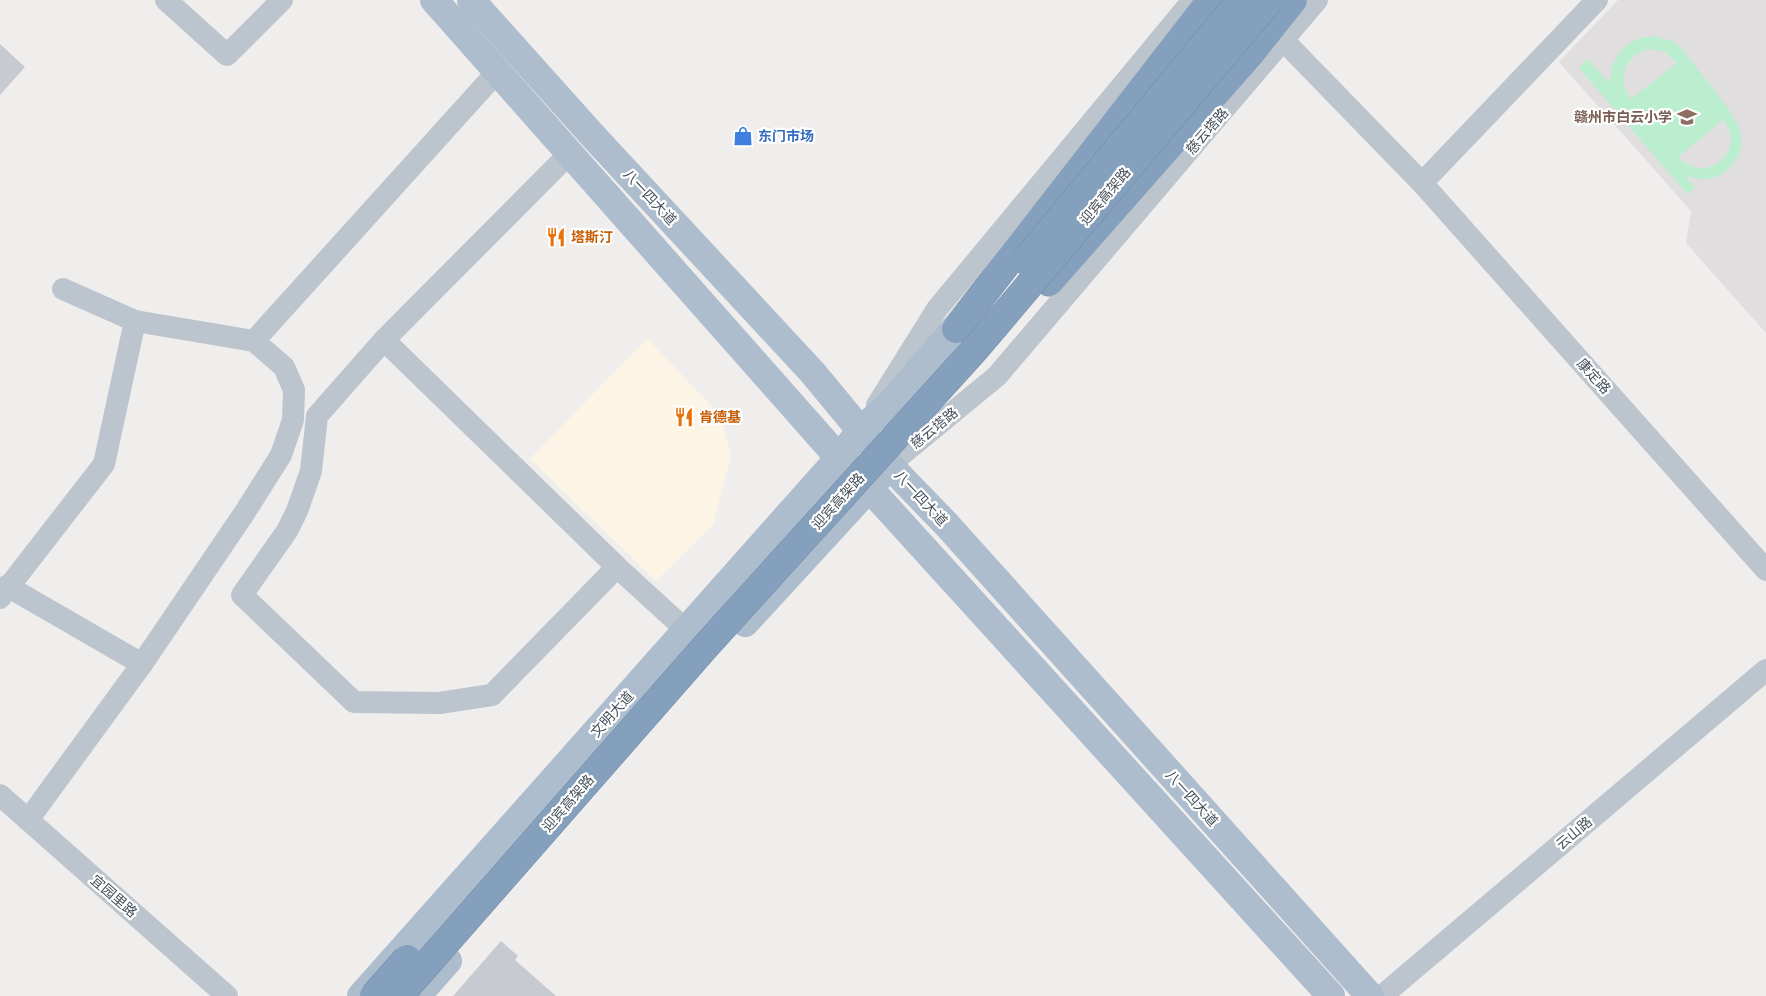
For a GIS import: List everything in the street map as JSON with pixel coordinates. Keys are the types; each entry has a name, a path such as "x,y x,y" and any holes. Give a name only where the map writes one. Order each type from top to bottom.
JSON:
{"highway":[{"path":"956,329 1211,0"},
{"name":"迎宾高架路","path":"374,996 964,336 1241,0"},
{"name":"迎宾高架路","path":"399,996 706,646 977,347 1270,0"},
{"path":"982,358 1244,61 1293,0"}],"main road":[{"path":"434,0 839,458 870,489 1331,996"},
{"name":"八一四大道","path":"471,0 600,144 813,373 889,464 947,525 1370,996"},
{"path":"861,430 890,404 956,329 1223,0"},
{"name":"慈云塔路","path":"889,464 982,358 1282,0"},
{"name":"文明大道","path":"361,996 687,632 839,458 861,430"},
{"path":"417,996 715,654 870,489 889,464"}],"street":[{"path":"166,0 226,55 282,0"},
{"path":"861,430 937,309 1193,0"},
{"name":"慈云塔路","path":"889,464 997,376 1317,0"},
{"path":"1422,183 1597,0"},
{"name":"康定路","path":"1284,41 1422,183 1766,570"},
{"path":"254,341 497,72"},
{"path":"570,154 384,340 317,416 311,471 297,511 286,531 242,595 354,702 439,703 492,695 617,567"},
{"path":"28,820 142,664 281,455 293,420 294,390 284,367 254,341 135,320 63,289"},
{"path":"135,320 104,464 3,592 142,664"},
{"path":"384,340 617,567 687,632"},
{"name":"云山路","path":"1382,996 1766,670"},
{"name":"宜园里路","path":"0,795 227,996"}],"shaded area":[{"name":"赣州市白云小学","path":"1618,0 1766,0 1766,333 1686,243 1691,211 1559,62"},
{"path":"647,338 721,416 731,455 713,525 656,581 530,459"}],"green space":[{"path":"1655,36 1674,42 1681,48 1733,116 1741,138 1741,148 1737,159 1723,173 1708,179 1696,179 1685,176 1695,188 1687,194 1579,68 1587,59 1610,83 1614,64 1622,49 1636,40","holes":["1649,49 1665,52 1677,63 1631,99 1624,84 1625,69 1634,57","1723,120 1730,131 1731,142 1728,152 1721,161 1712,166 1701,168 1689,165 1678,157"]}],"building":[{"path":"0,44 25,67 0,95"},
{"path":"501,941 518,956 515,960 556,996 453,996"}],"place":[{"name":"赣州市白云小学","path":"1687,117"},
{"name":"东门市场","path":"743,136"},
{"name":"塔斯汀","path":"556,237"},
{"name":"肯德基","path":"684,417"}]}
